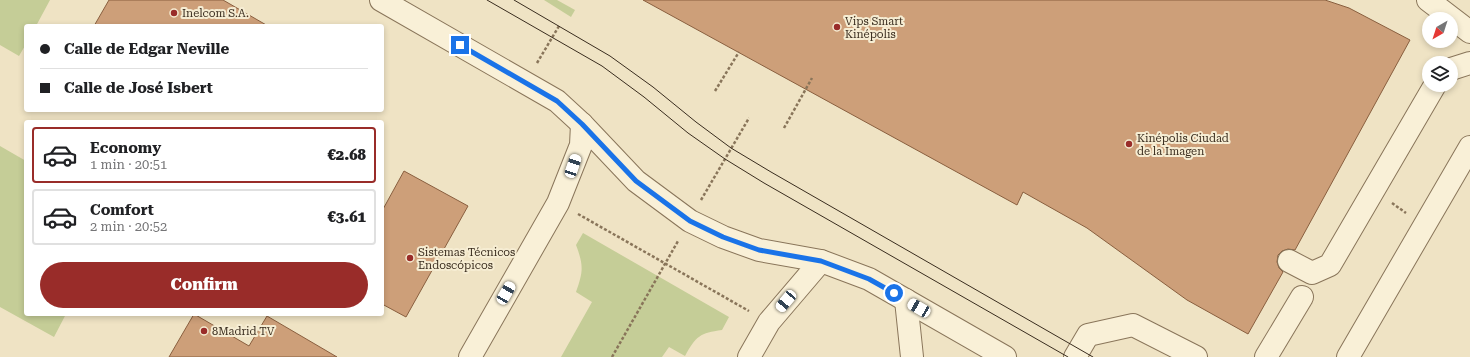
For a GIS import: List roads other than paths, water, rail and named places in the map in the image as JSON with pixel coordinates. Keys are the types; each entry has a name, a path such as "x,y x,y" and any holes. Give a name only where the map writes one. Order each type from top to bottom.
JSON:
{"street":[{"path":"381,0 557,101 582,124 636,181 690,221 723,237 759,250 821,261 869,279 1005,357"},
{"path":"1428,0 1470,32"},
{"path":"1458,67 1470,63"},
{"path":"1289,260 1312,273 1330,265 1432,92"},
{"path":"470,357 558,203 581,145 582,124"},
{"path":"1348,357 1470,147"},
{"path":"749,357 769,322 821,261"},
{"path":"1266,357 1302,297"},
{"path":"906,300 912,357"},
{"path":"1075,357 1088,335 1133,325 1196,357"}],"tram line":[{"path":"487,0 602,66 644,97 688,133 725,159 764,183 1068,357"},
{"path":"514,0 610,56 653,87 731,148 1093,357"}],"place":[{"name":"Inelcom S.A.","path":"174,13"},
{"name":"Vips Smart Kinépolis","path":"837,27"},
{"name":"Kinépolis Ciudad de la Imagen","path":"1129,144"},
{"name":"Sistemas Técnicos Endoscópicos","path":"410,258"},
{"name":"8Madrid TV","path":"204,331"}]}
